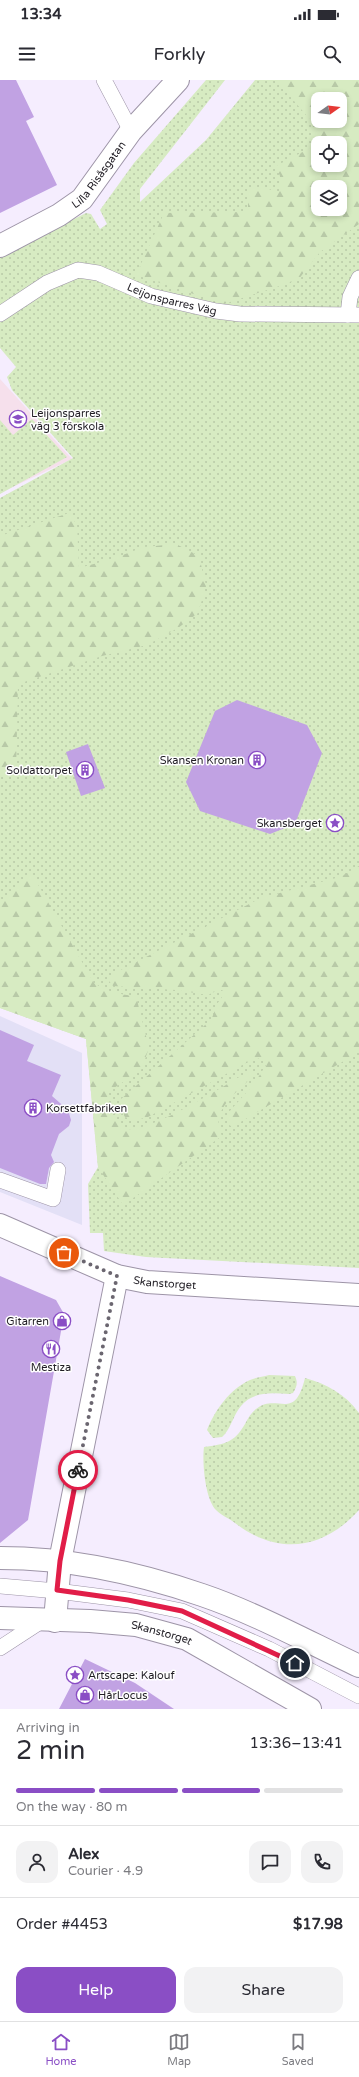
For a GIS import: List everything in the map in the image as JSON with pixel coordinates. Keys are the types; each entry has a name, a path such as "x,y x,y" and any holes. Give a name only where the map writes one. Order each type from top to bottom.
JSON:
{"street":[{"name":"Lilla Risåsgatan","path":"0,246 59,215 82,199 131,131 178,80"},
{"name":"Skanstorget","path":"0,1225 117,1276 147,1282 359,1295"},
{"path":"49,1620 57,1590 60,1561 117,1276"},
{"path":"0,1558 60,1561 142,1578 202,1595 272,1625 359,1666"},
{"name":"Skanstorget","path":"0,1618 90,1621 136,1626 187,1639 310,1709"}],"lane":[{"path":"104,80 131,131"},
{"name":"Leijonsparres Väg","path":"0,314 47,283 78,270 98,273 152,296 216,311 240,314 354,315"},
{"path":"354,315 350,296 359,278"},
{"path":"0,1180 53,1199 58,1170"},
{"path":"0,1586 57,1590 128,1600 182,1611 269,1649 359,1696"},
{"path":"0,1648 49,1620"}],"shaded area":[{"name":"Leijonsparres väg 3 förskola","path":"0,379 72,459 0,493"},
{"path":"0,1016 82,1053 82,1225 0,1192"}],"green space":[{"path":"206,80 225,80 140,189 140,202 206,140 255,80 359,80 359,1268 146,1257 104,1251 103,1233 90,1233 88,1184 98,1167 86,1039 0,1008 0,498 73,458 12,390 7,377 16,367 0,348 0,256 86,213 91,214 100,229 107,224 100,210 134,163"},
{"path":"276,80 359,80 359,224 320,252 298,280 224,304 136,275 164,213 248,212 248,191 261,186 279,193 280,176 276,166 311,148 311,172 347,172 347,136 312,136 313,128 347,128 347,92 311,92 311,121"},
{"name":"Leijonsparres väg 3 förskola","path":"32,419 67,457 0,494 0,420 13,435"},
{"path":"69,513 77,525 79,568 112,559 144,547 176,544 199,556 206,586 198,613 178,628 147,645 102,656 18,684 16,773 0,777 0,536"},
{"path":"359,866 359,1052 232,1127 227,1123 228,1113 254,1084 266,1065 264,1059 260,1058 246,1063 148,1117 136,1120 125,1117 118,1105 120,1100 212,1018 217,1004 225,993 222,990 218,990 208,995 176,990 113,986 109,981 111,975 261,898 340,877"},
{"path":"32,874 94,983 104,989 125,995 136,996 149,1048 141,1070 108,1092 108,1105 112,1114 118,1121 127,1129 138,1128 153,1123 188,1107 250,1071 252,1074 250,1079 231,1097 221,1111 219,1127 222,1136 123,1205 98,1167 86,1039 0,1008 0,902"},
{"path":"269,1375 295,1376 297,1384 293,1393 263,1394 251,1398 241,1406 225,1434 222,1437 213,1438 207,1430 214,1415 224,1401 243,1384 252,1379"},
{"path":"305,1378 321,1383 342,1395 359,1413 359,1510 330,1534 315,1540 300,1544 284,1544 267,1541 251,1534 215,1509 209,1496 205,1479 203,1461 204,1447 218,1445 233,1439 256,1409 271,1403 290,1403 296,1399 301,1392"}],"building":[{"path":"0,80 16,80 34,117 26,121 57,185 0,213"},
{"name":"Skansen Kronan","path":"237,700 307,725 322,753 295,824 270,834 200,811 186,782 215,711"},
{"name":"Soldattorpet","path":"88,744 105,788 81,796 66,752"},
{"name":"Korsettfabriken","path":"0,1030 34,1045 27,1061 61,1075 52,1096 68,1110 71,1120 69,1126 59,1134 51,1155 54,1162 49,1168 46,1184 40,1184 0,1168"},
{"path":"0,1276 56,1300 64,1314 28,1520 0,1543"},
{"path":"85,1659 135,1683 174,1709 59,1709"}],"way so far":[{"path":"64,1253 117,1276 78,1470"}],"place":[{"name":"Leijonsparres väg 3 förskola","path":"18,419"},
{"name":"Skansen Kronan","path":"257,760"},
{"name":"Soldattorpet","path":"85,770"},
{"name":"Skansberget","path":"335,823"},
{"name":"Korsettfabriken","path":"33,1108"},
{"name":"Gitarren","path":"62,1321"},
{"name":"Mestiza","path":"51,1349"},
{"name":"Artscape: Kalouf","path":"75,1675"},
{"name":"HårLocus","path":"85,1695"}],"route":[{"path":"78,1470 70,1507 65,1542 60,1561 57,1590 128,1600 182,1611 269,1649 295,1663"}]}
